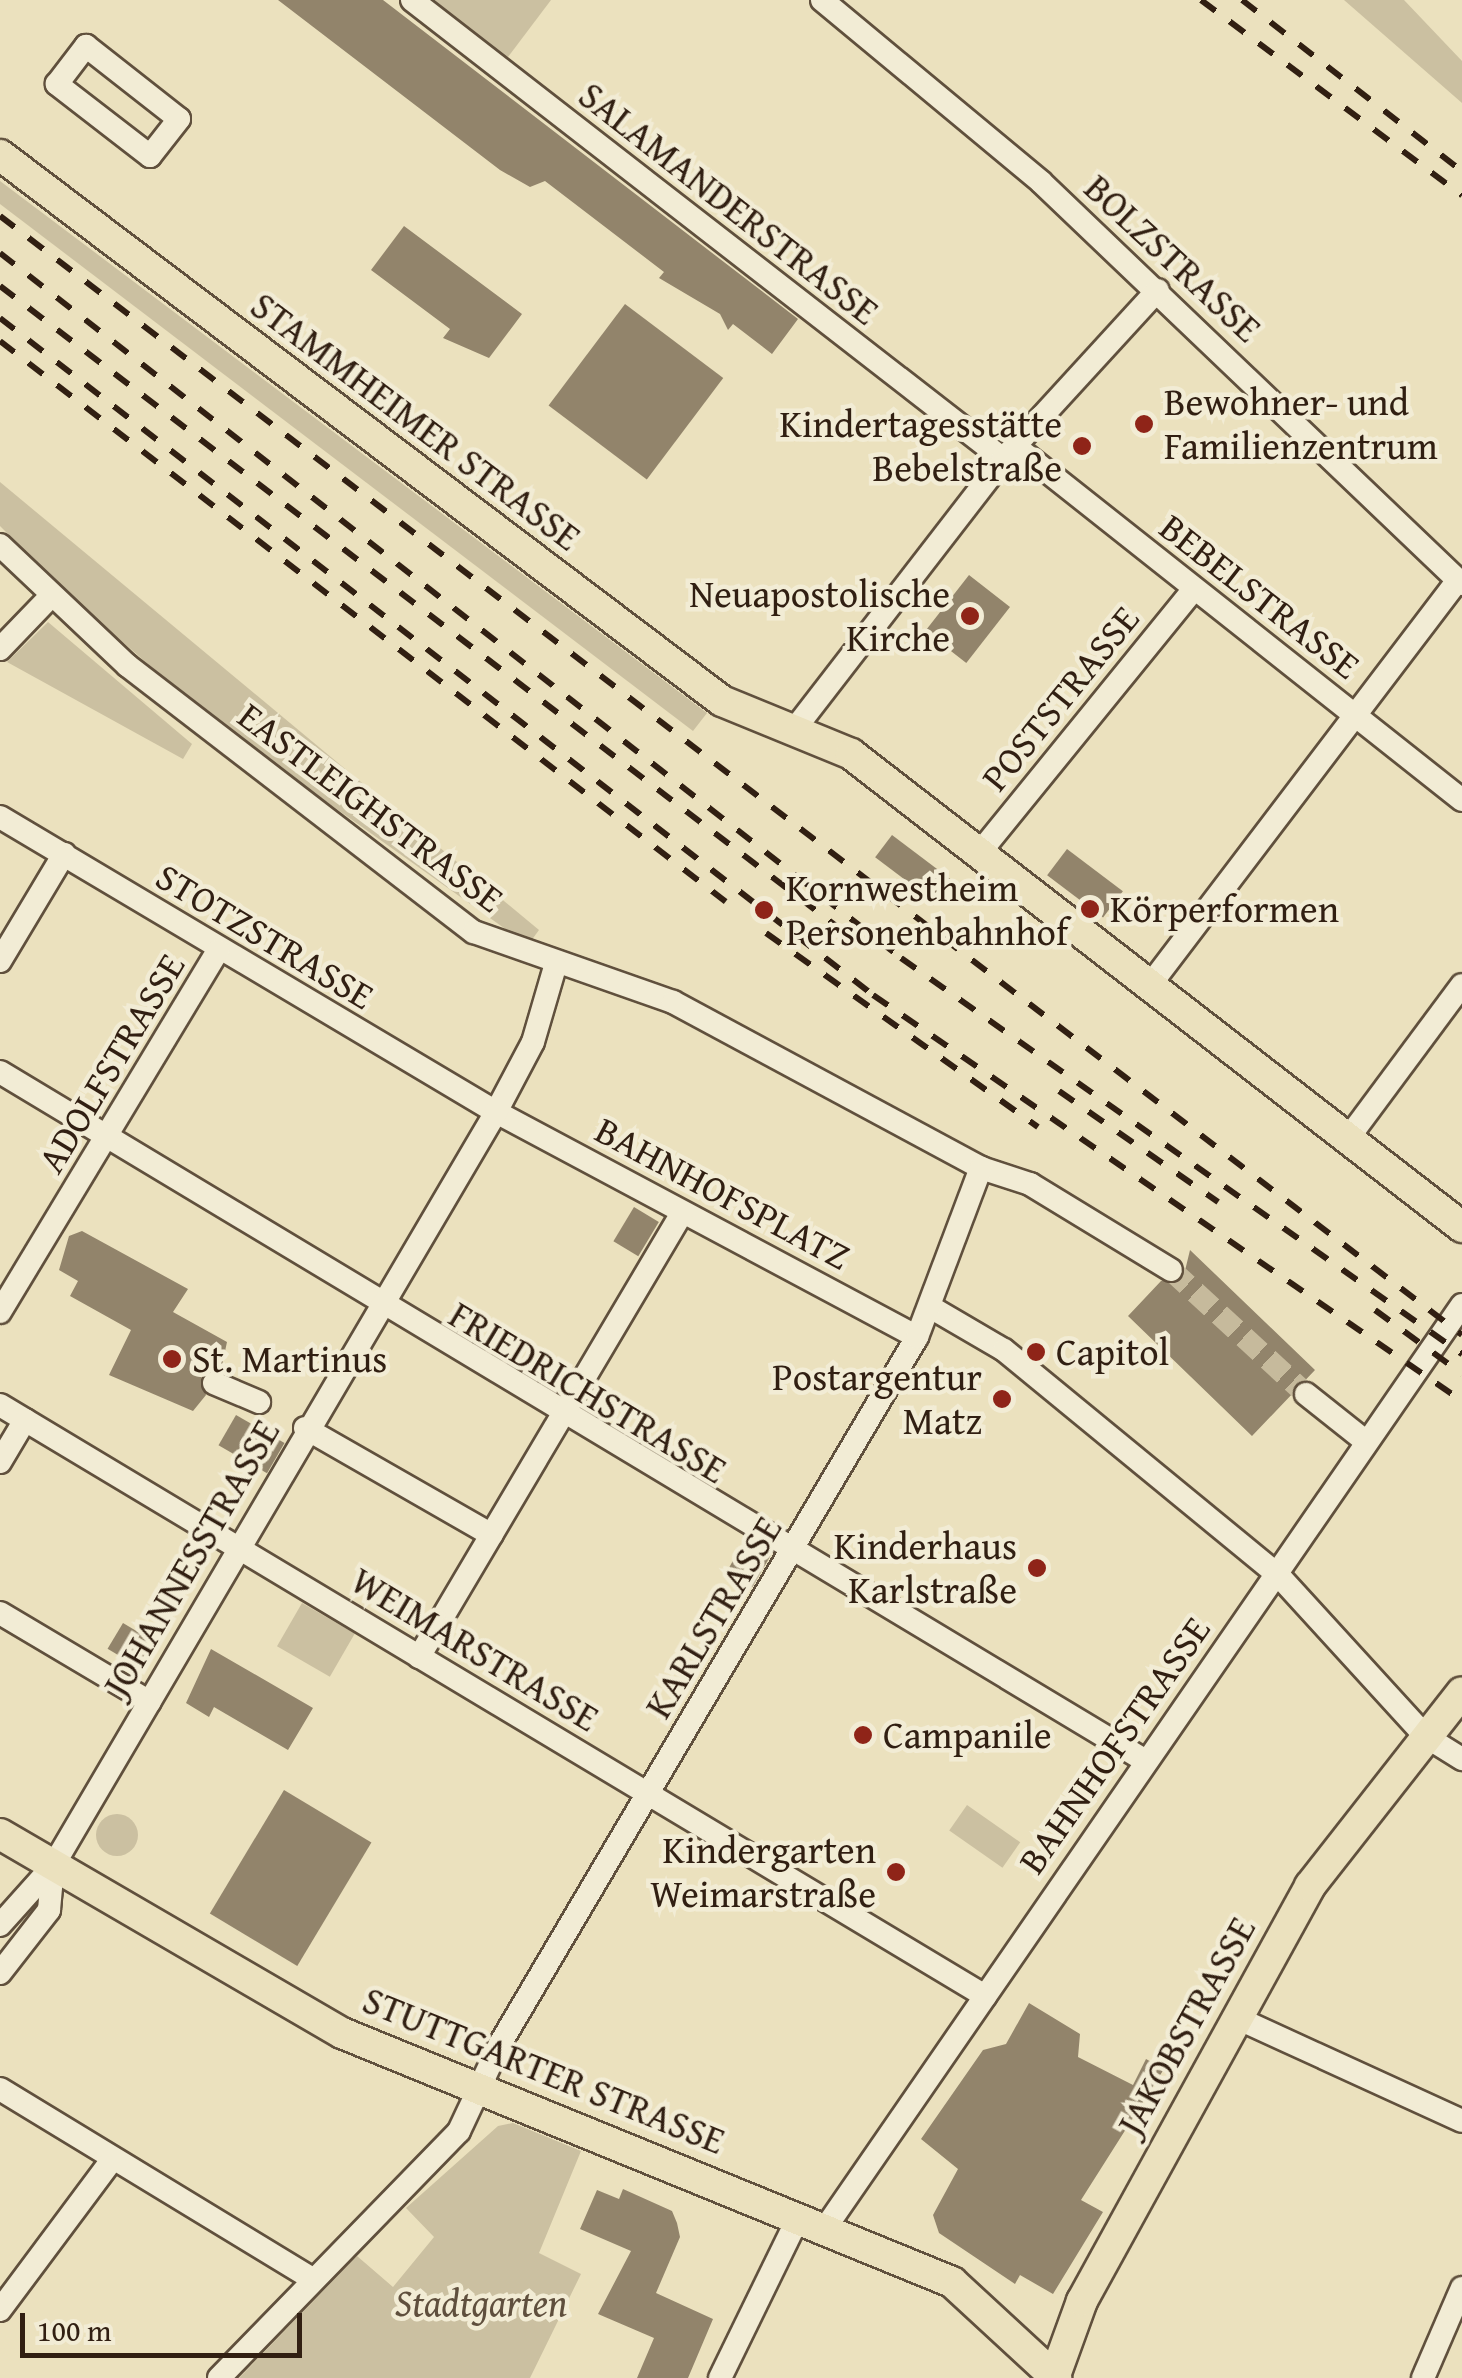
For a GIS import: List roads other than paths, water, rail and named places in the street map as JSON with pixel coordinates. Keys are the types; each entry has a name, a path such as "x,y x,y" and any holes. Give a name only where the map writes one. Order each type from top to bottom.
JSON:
{"main road":[{"name":"STAMMHEIMER STRASSE","path":"0,155 722,701 797,726"},
{"path":"797,726 851,754 981,851 1462,1227"},
{"name":"JAKOBSTRASSE","path":"1055,2377 1082,2301 1338,1842 1462,1692"},
{"name":"STUTTGARTER STRASSE","path":"0,1834 302,2014 952,2282 1055,2377"}],"street":[{"name":"SALAMANDERSTRASSE","path":"412,0 1009,452"},
{"name":"BOLZSTRASSE","path":"822,0 1158,290 1460,582"},
{"path":"86,46 179,119 150,156 56,84 86,46"},
{"path":"797,726 1009,452 1158,290"},
{"name":"BEBELSTRASSE","path":"1009,452 1194,588 1462,800"},
{"name":"EASTLEIGHSTRASSE","path":"0,545 50,597 432,902 555,967 642,988 981,1168 1030,1184 1171,1270"},
{"path":"1150,985 1460,582"},
{"name":"POSTSTRASSE","path":"981,851 1194,588"},
{"path":"0,649 50,597"},
{"name":"STOTZSTRASSE","path":"0,817 218,951 496,1112"},
{"path":"0,961 64,854"},
{"name":"ADOLFSTRASSE","path":"0,1312 108,1139 218,951"},
{"name":"JOHANNESSTRASSE","path":"53,1866 376,1306 496,1112 533,1042 555,967"},
{"path":"1349,1137 1462,985"},
{"name":"FRIEDRICHSTRASSE","path":"0,1072 376,1306 1146,1762"},
{"name":"BAHNHOFSPLATZ","path":"496,1112 917,1337"},
{"name":"KARLSTRASSE","path":"220,2378 311,2278 459,2131 649,1792 917,1337 932,1308 981,1168"},
{"path":"420,1658 682,1214"},
{"name":"BAHNHOFSTRASSE","path":"720,2378 813,2222 985,1996 1146,1762 1348,1482 1364,1440 1462,1305"},
{"path":"932,1308 1073,1404 1280,1576 1426,1736 1462,1759"},
{"path":"214,1383 260,1402"},
{"path":"1306,1394 1364,1440"},
{"name":"WEIMARSTRASSE","path":"0,1405 985,1996"},
{"path":"0,1462 25,1420"},
{"path":"305,1428 492,1535"},
{"path":"0,1613 150,1702"},
{"path":"0,1925 53,1866"},
{"path":"0,1973 49,1910 53,1866"},
{"path":"1237,2018 1462,2121"},
{"path":"0,2088 112,2160 311,2278"},
{"path":"0,2310 112,2160"},
{"path":"1426,2377 1462,2288"}],"tunnel":[{"path":"1171,1270 1306,1394"}],"railway":[{"path":"1201,0 1462,195"},
{"path":"1242,0 1462,171"},
{"path":"0,216 1462,1335"},
{"path":"0,253 901,958 1462,1354"},
{"path":"0,286 861,945"},
{"path":"0,318 873,995 1462,1401"},
{"path":"0,341 726,902"},
{"path":"766,933 1038,1127"},
{"path":"1059,1091 1218,1202"},
{"path":"1375,1310 1462,1374"}],"place":[{"name":"Bewohner- und Familienzentrum","path":"1144,424"},
{"name":"Kindertagesstätte Bebelstraße","path":"1082,446"},
{"name":"Neuapostolische Kirche","path":"970,616"},
{"name":"Körperformen","path":"1090,909"},
{"name":"Kornwestheim Personenbahnhof","path":"764,910"},
{"name":"Capitol","path":"1036,1352"},
{"name":"St. Martinus","path":"172,1359"},
{"name":"Postargentur Matz","path":"1002,1399"},
{"name":"Kinderhaus Karlstraße","path":"1037,1568"},
{"name":"Campanile","path":"863,1735"},
{"name":"Kindergarten Weimarstraße","path":"896,1872"}],"park label":[{"name":"Stadtgarten","path":"481,2303"}]}
